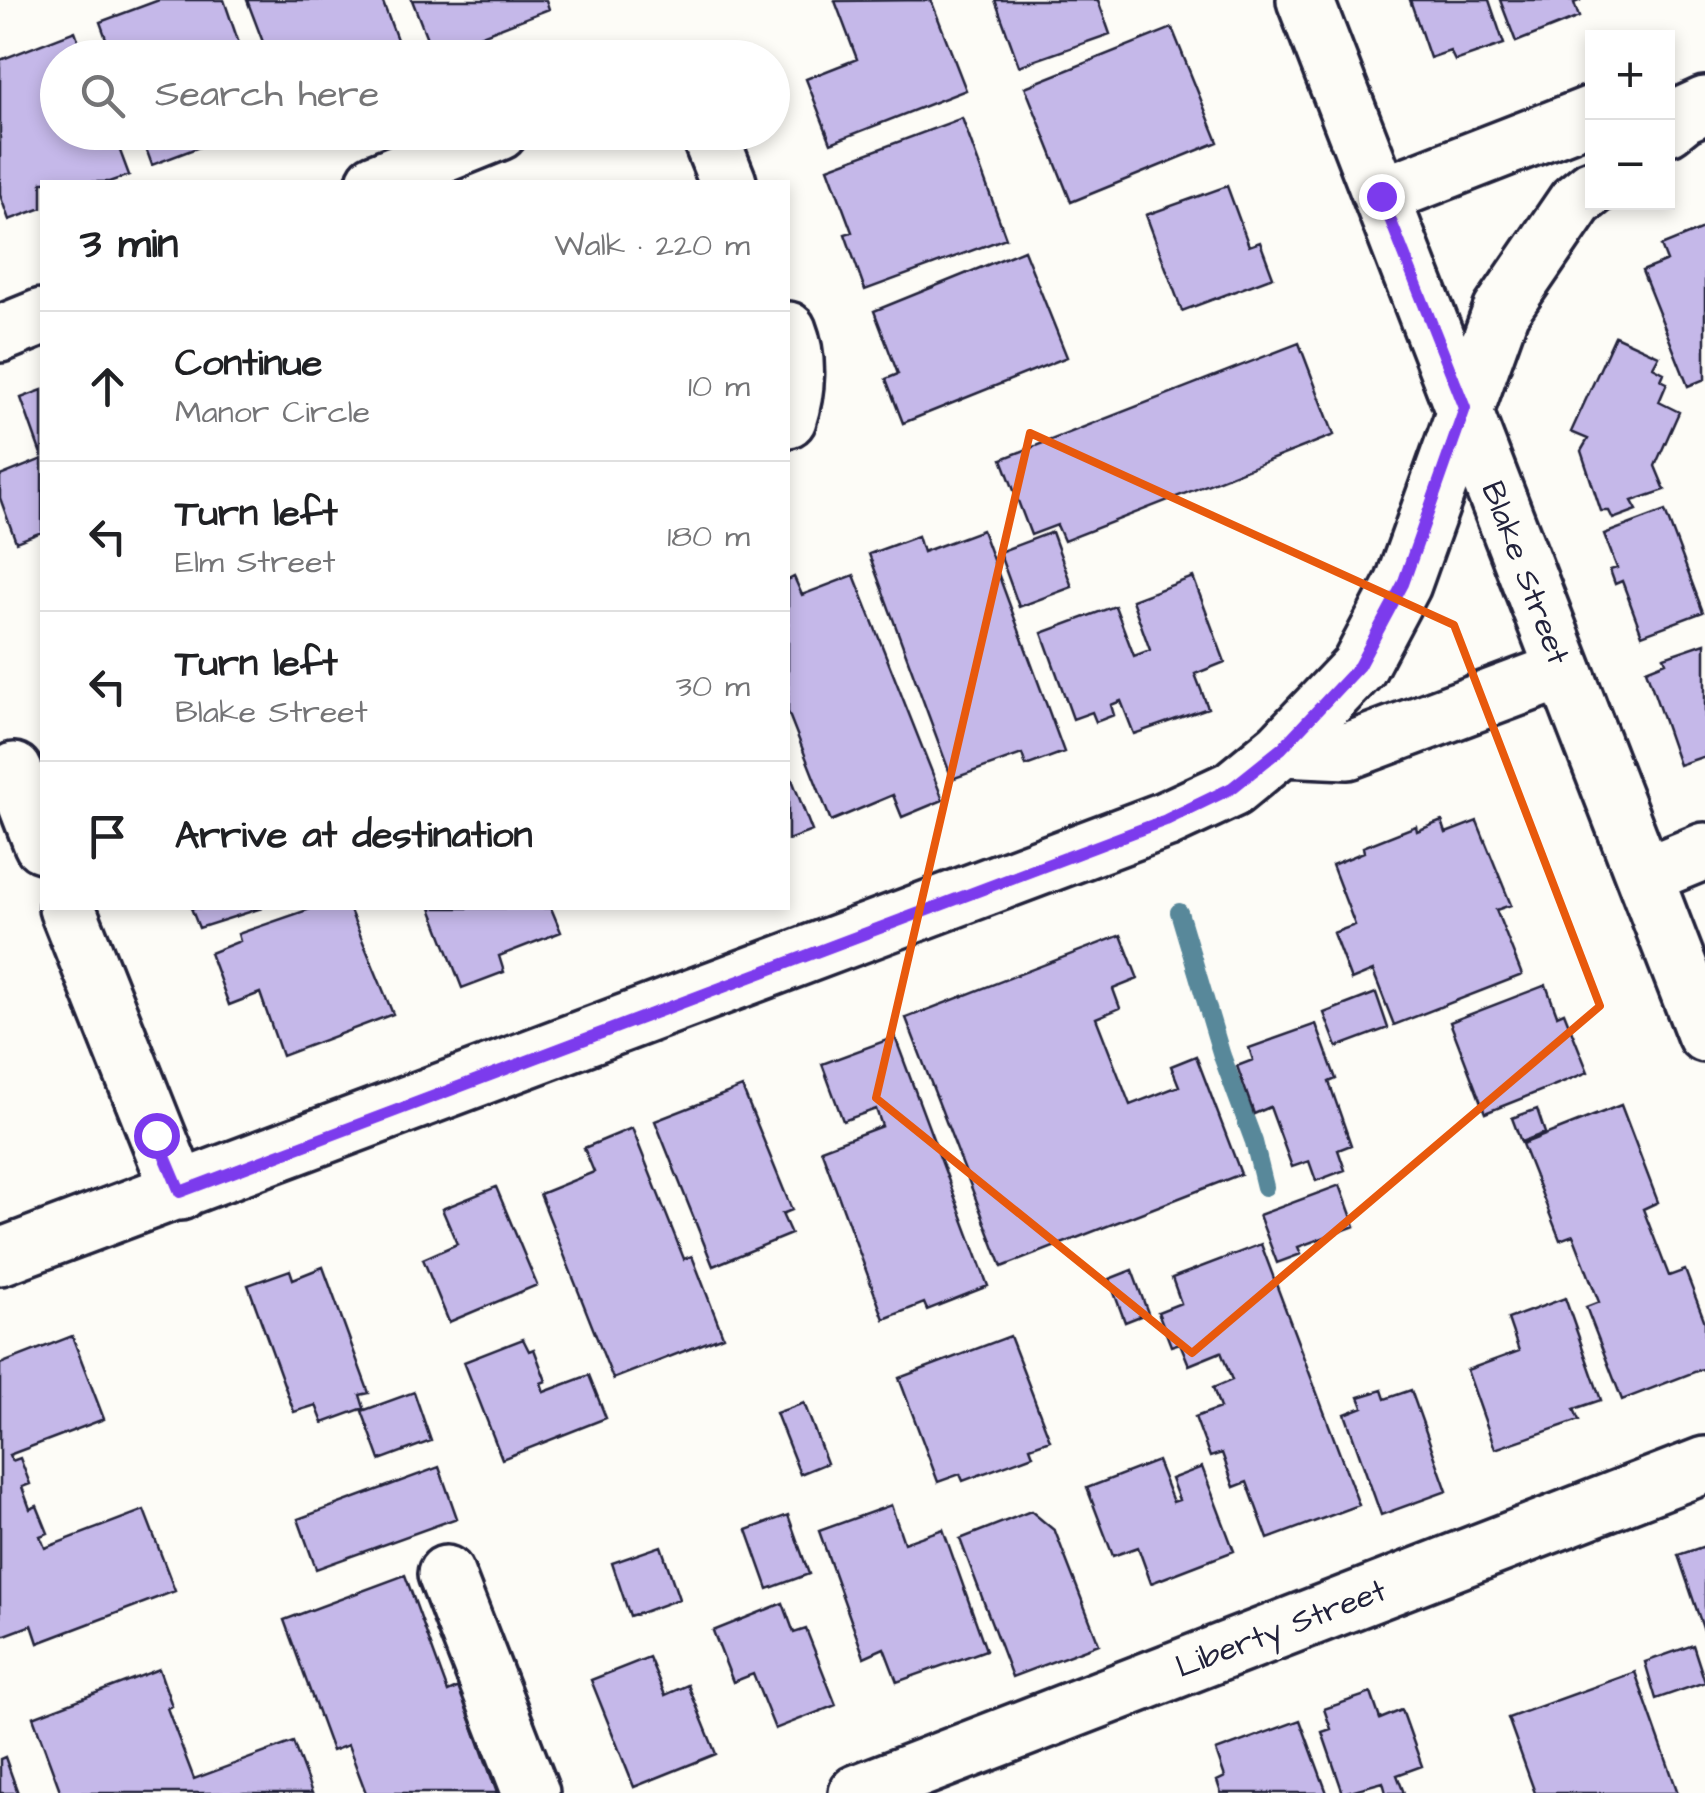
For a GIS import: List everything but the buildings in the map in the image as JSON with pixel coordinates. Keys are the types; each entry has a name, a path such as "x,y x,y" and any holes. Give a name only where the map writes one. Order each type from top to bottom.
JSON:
{"street":[{"name":"Blake Street","path":"1305,0 1705,1034"},
{"path":"1381,196 1585,117"},
{"path":"380,180 454,150"},
{"path":"715,150 727,180"},
{"path":"0,1257 1166,820 1232,788 1282,748 1359,666 1403,584 1501,311 1576,201 1585,194"},
{"path":"0,334 40,317"},
{"path":"790,335 795,395 790,412"},
{"path":"1282,748 1348,750 1562,671"},
{"path":"19,757 40,836"},
{"path":"1644,876 1705,850"},
{"path":"69,910 180,1192"},
{"name":"Liberty Street","path":"857,1793 1705,1466"},
{"path":"446,1574 531,1793"}],"highlighted area":[{"path":"1030,433 1454,625 1600,1006 1192,1353 876,1098"}],"waterway":[{"path":"1179,912 1265,1187"}],"route":[{"path":"156,1135 180,1192 1166,820 1232,788 1282,748 1359,666 1403,584 1465,408 1381,196"}]}
